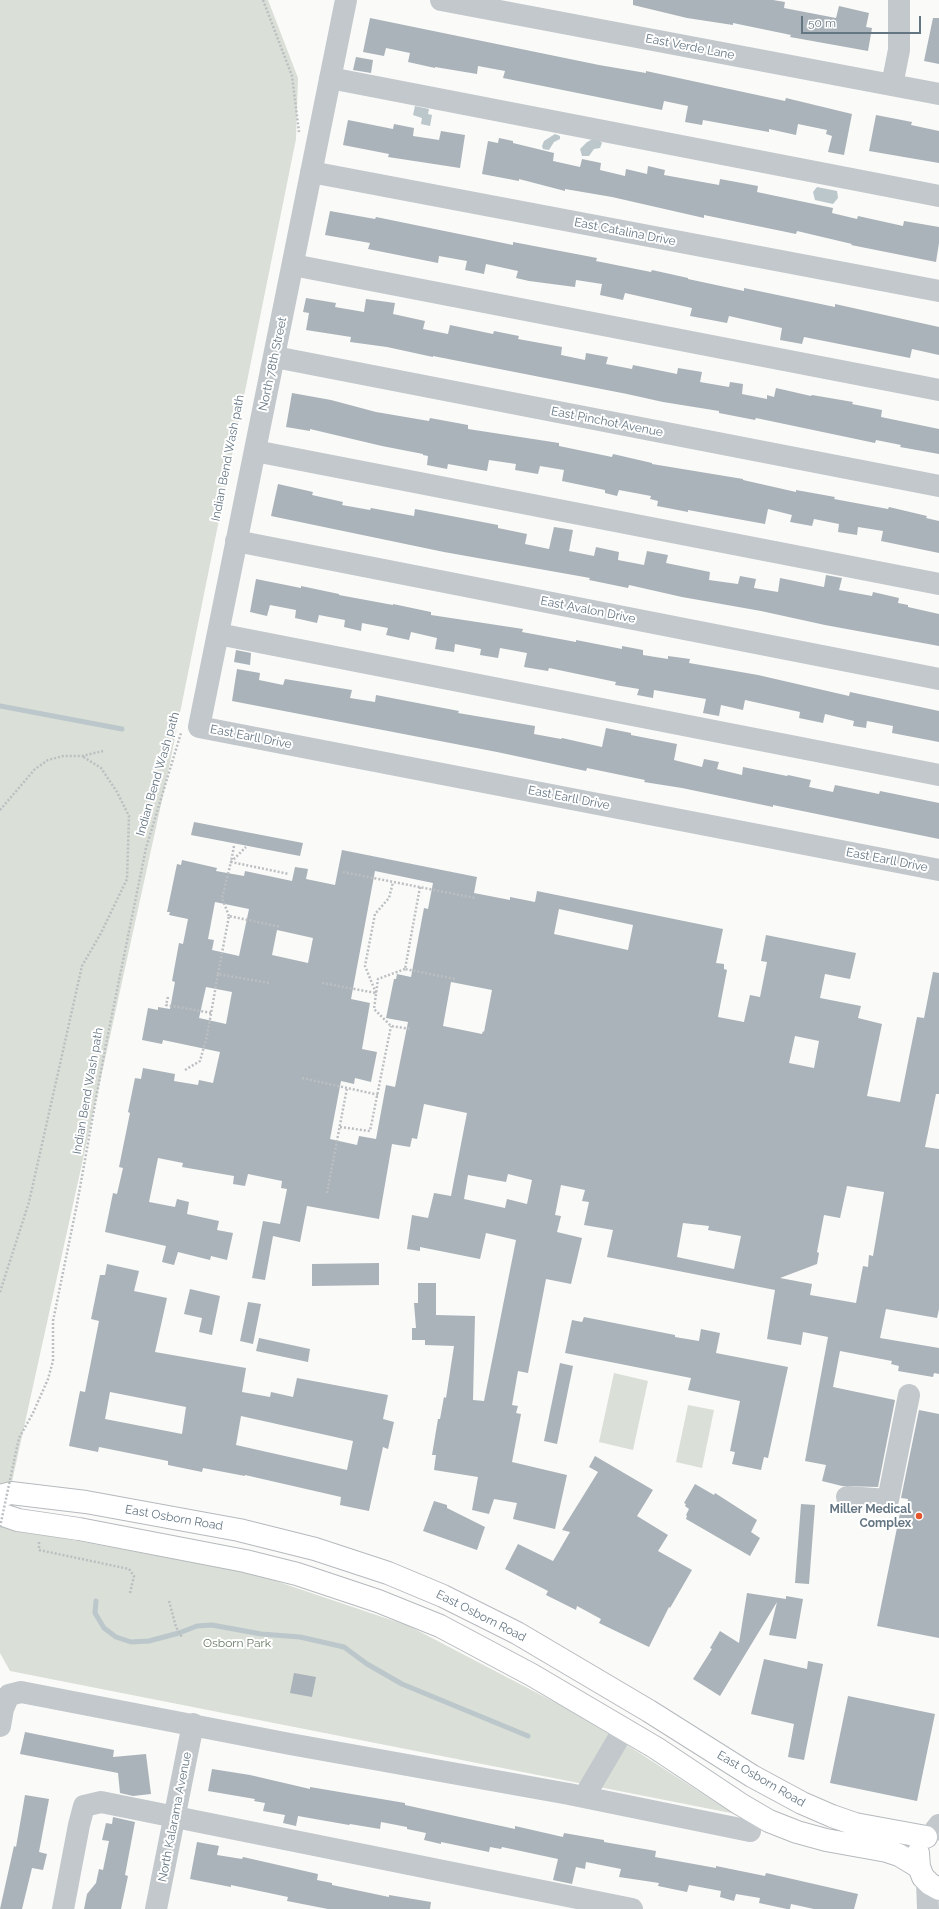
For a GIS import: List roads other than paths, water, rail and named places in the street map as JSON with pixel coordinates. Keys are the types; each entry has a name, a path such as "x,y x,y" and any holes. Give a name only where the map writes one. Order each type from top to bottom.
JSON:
{"main road":[{"name":"East Osborn Road","path":"0,1496 11,1492 86,1502 239,1530 315,1549 388,1573 443,1596 517,1633 649,1711 752,1776 802,1803 855,1824 935,1830"},
{"path":"0,1514 18,1520 79,1529 245,1561 297,1574 350,1590 440,1626 526,1672 624,1729 769,1821 797,1832 826,1840 886,1850 899,1855 928,1879"},
{"path":"928,1879 918,1856 920,1846 935,1830"}],"street":[{"name":"North 78th Street","path":"191,728 218,634 346,0"},
{"name":"East Verde Lane","path":"441,0 939,94"},
{"path":"892,85 899,50 899,0"},
{"path":"330,78 939,196"},
{"name":"East Catalina Drive","path":"312,172 939,291"},
{"path":"293,265 939,390"},
{"name":"East Pinchot Avenue","path":"275,357 939,486"},
{"path":"255,451 939,584"},
{"name":"East Avalon Drive","path":"236,541 939,679"},
{"path":"218,634 939,775"},
{"name":"East Earll Drive","path":"191,728 939,870"},
{"path":"847,1497 888,1500 909,1395"},
{"path":"0,1726 3,1709 9,1695 21,1692 193,1724 290,1744 584,1797 750,1831"},
{"name":"North Kalarama Avenue","path":"156,1909 193,1724"},
{"path":"584,1797 624,1729"},
{"path":"63,1909 84,1806 101,1802 174,1818 632,1909"},
{"path":"928,1879 928,1909"}],"waterway":[{"path":"0,706 122,729"},
{"path":"96,1601 95,1613 104,1628 116,1637 131,1642 149,1641 179,1633 197,1626 212,1625 261,1634 300,1637 344,1647 367,1664 402,1684 528,1736"}],"place":[{"name":"Miller Medical Complex","path":"919,1516"}],"park label":[{"name":"Osborn Park","path":"237,1643"}]}
